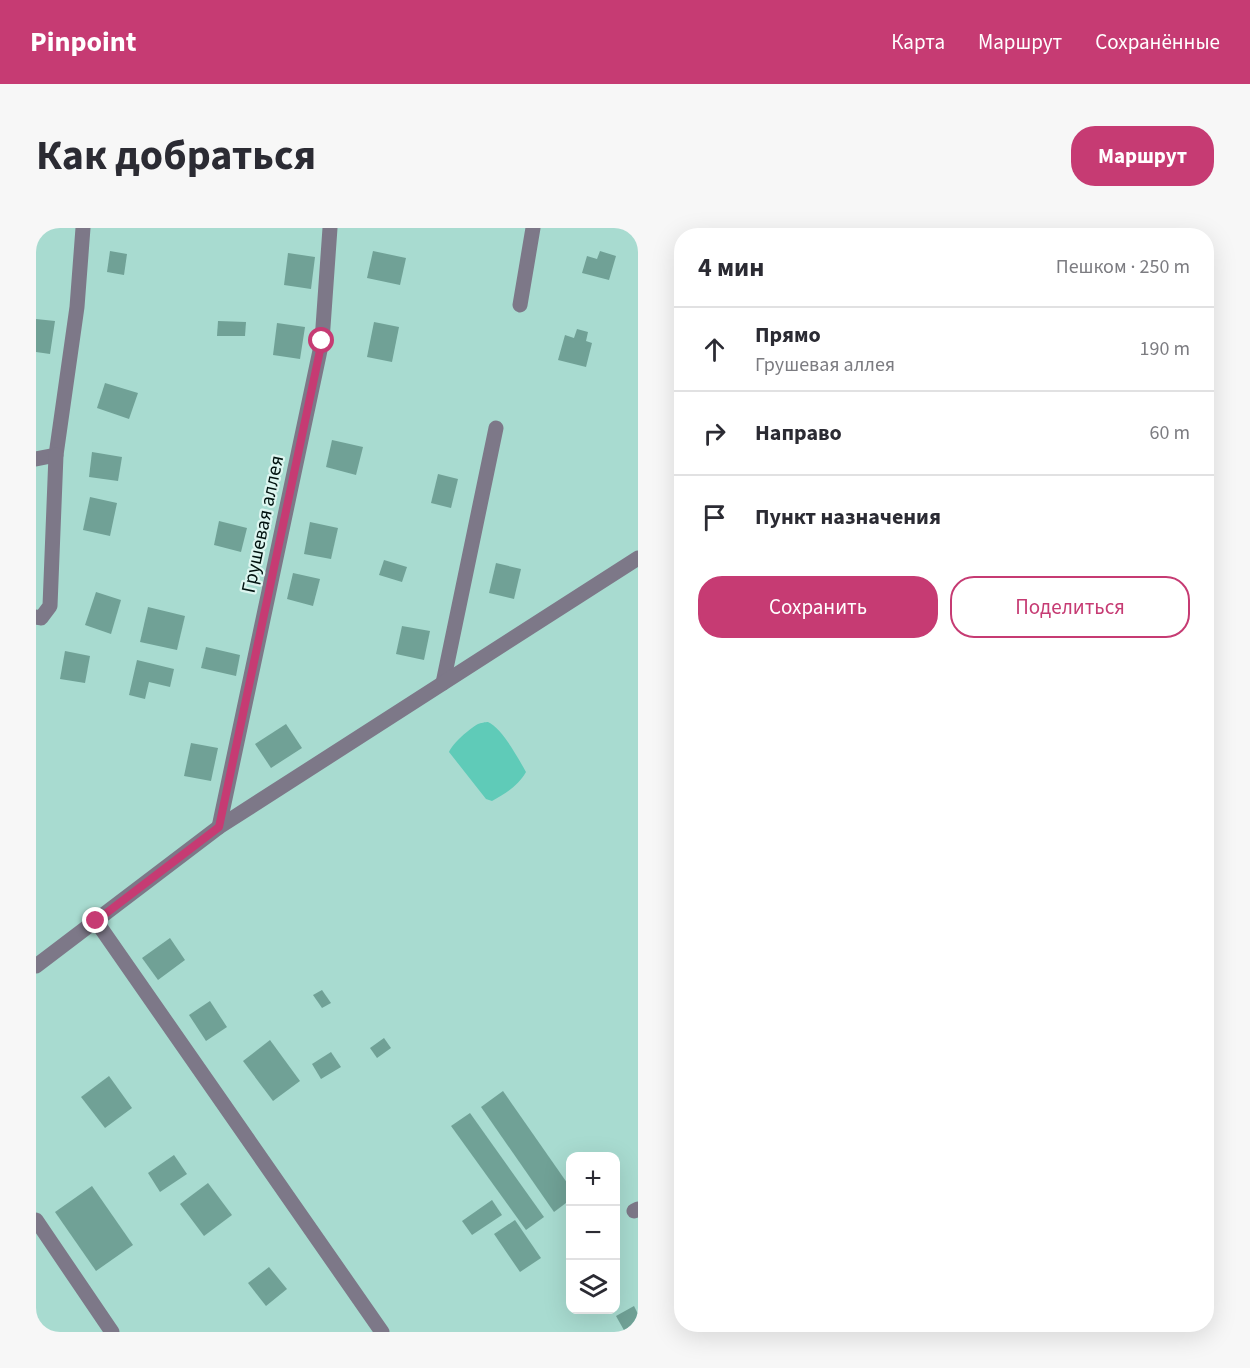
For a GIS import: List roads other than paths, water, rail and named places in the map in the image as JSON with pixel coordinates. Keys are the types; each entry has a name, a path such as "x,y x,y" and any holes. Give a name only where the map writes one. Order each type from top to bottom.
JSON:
{"street":[{"path":"36,617 41,618 51,606 56,455 77,307 83,228"},
{"name":"Грушевая аллея","path":"219,827 322,341 330,228"},
{"path":"520,305 533,228"},
{"path":"443,683 496,428"},
{"path":"36,459 56,455"},
{"path":"36,966 219,827 638,558"},
{"path":"96,921 382,1332"},
{"path":"36,1220 112,1332"}]}
